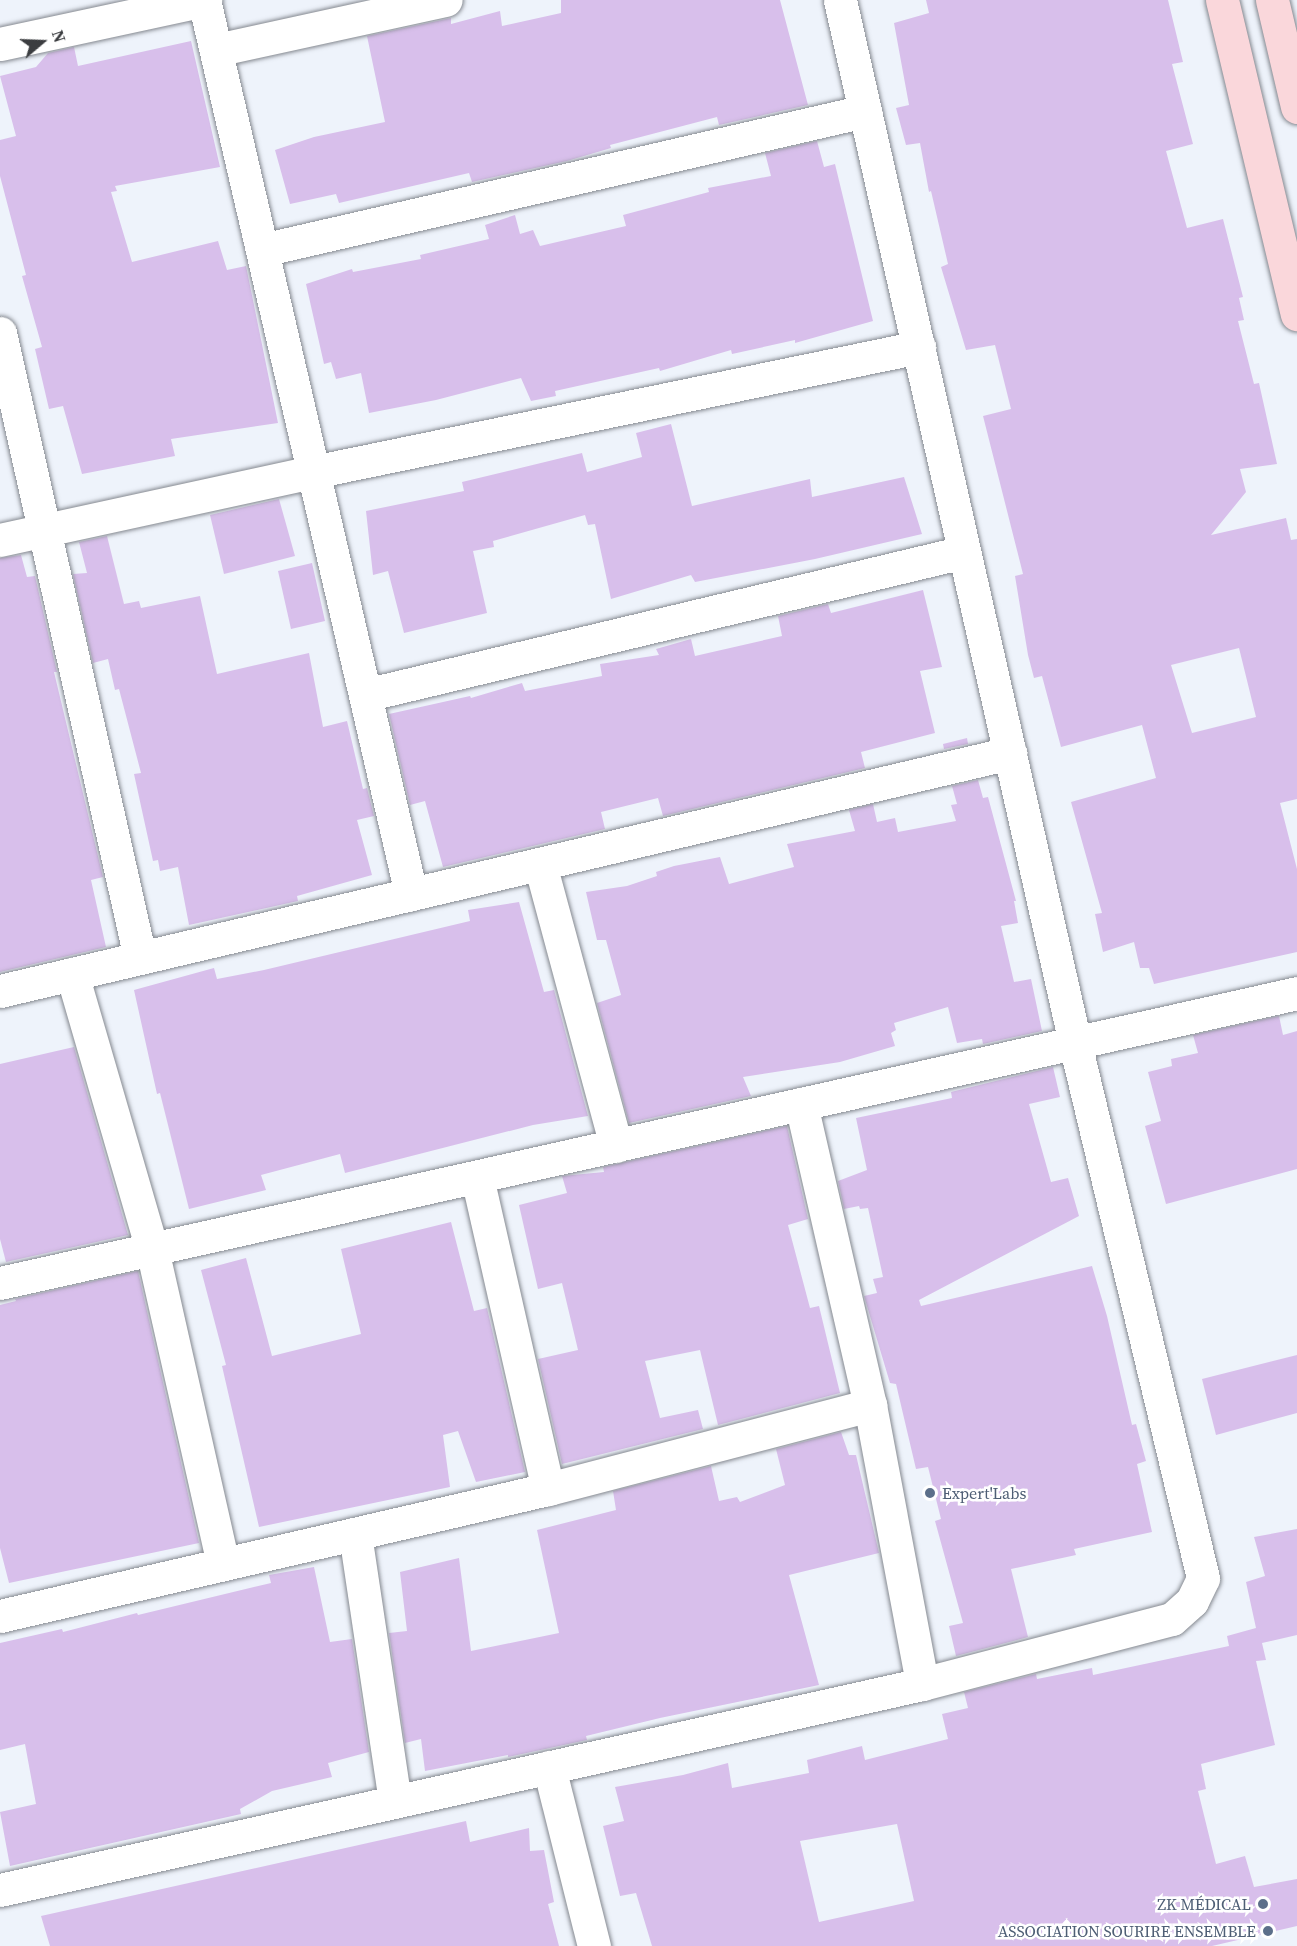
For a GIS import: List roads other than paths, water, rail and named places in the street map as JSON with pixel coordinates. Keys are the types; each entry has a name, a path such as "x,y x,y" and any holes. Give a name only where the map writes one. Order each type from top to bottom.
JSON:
{"main road":[{"path":"1222,0 1297,314"},
{"path":"1272,0 1297,107"}],"street":[{"path":"0,44 205,0 411,894"},
{"path":"216,50 446,0"},
{"path":"0,1890 922,1684 1172,1619 1192,1601 1203,1578 1075,1043 840,0"},
{"path":"262,249 865,111"},
{"path":"0,333 140,958"},
{"path":"0,540 313,472 919,347"},
{"path":"365,695 964,552"},
{"path":"0,991 1010,753"},
{"path":"540,864 616,1146"},
{"path":"72,974 152,1249 224,1564"},
{"path":"0,1283 1297,993"},
{"path":"801,1104 870,1405 922,1684"},
{"path":"477,1177 548,1489"},
{"path":"0,1616 548,1489 870,1405"},
{"path":"355,1534 395,1801"},
{"path":"549,1767 594,1946"}],"place":[{"name":"Expert'Labs","path":"930,1493"},
{"name":"ZK MÉDICAL","path":"1263,1904"},
{"name":"ASSOCIATION SOURIRE ENSEMBLE","path":"1268,1931"}]}
